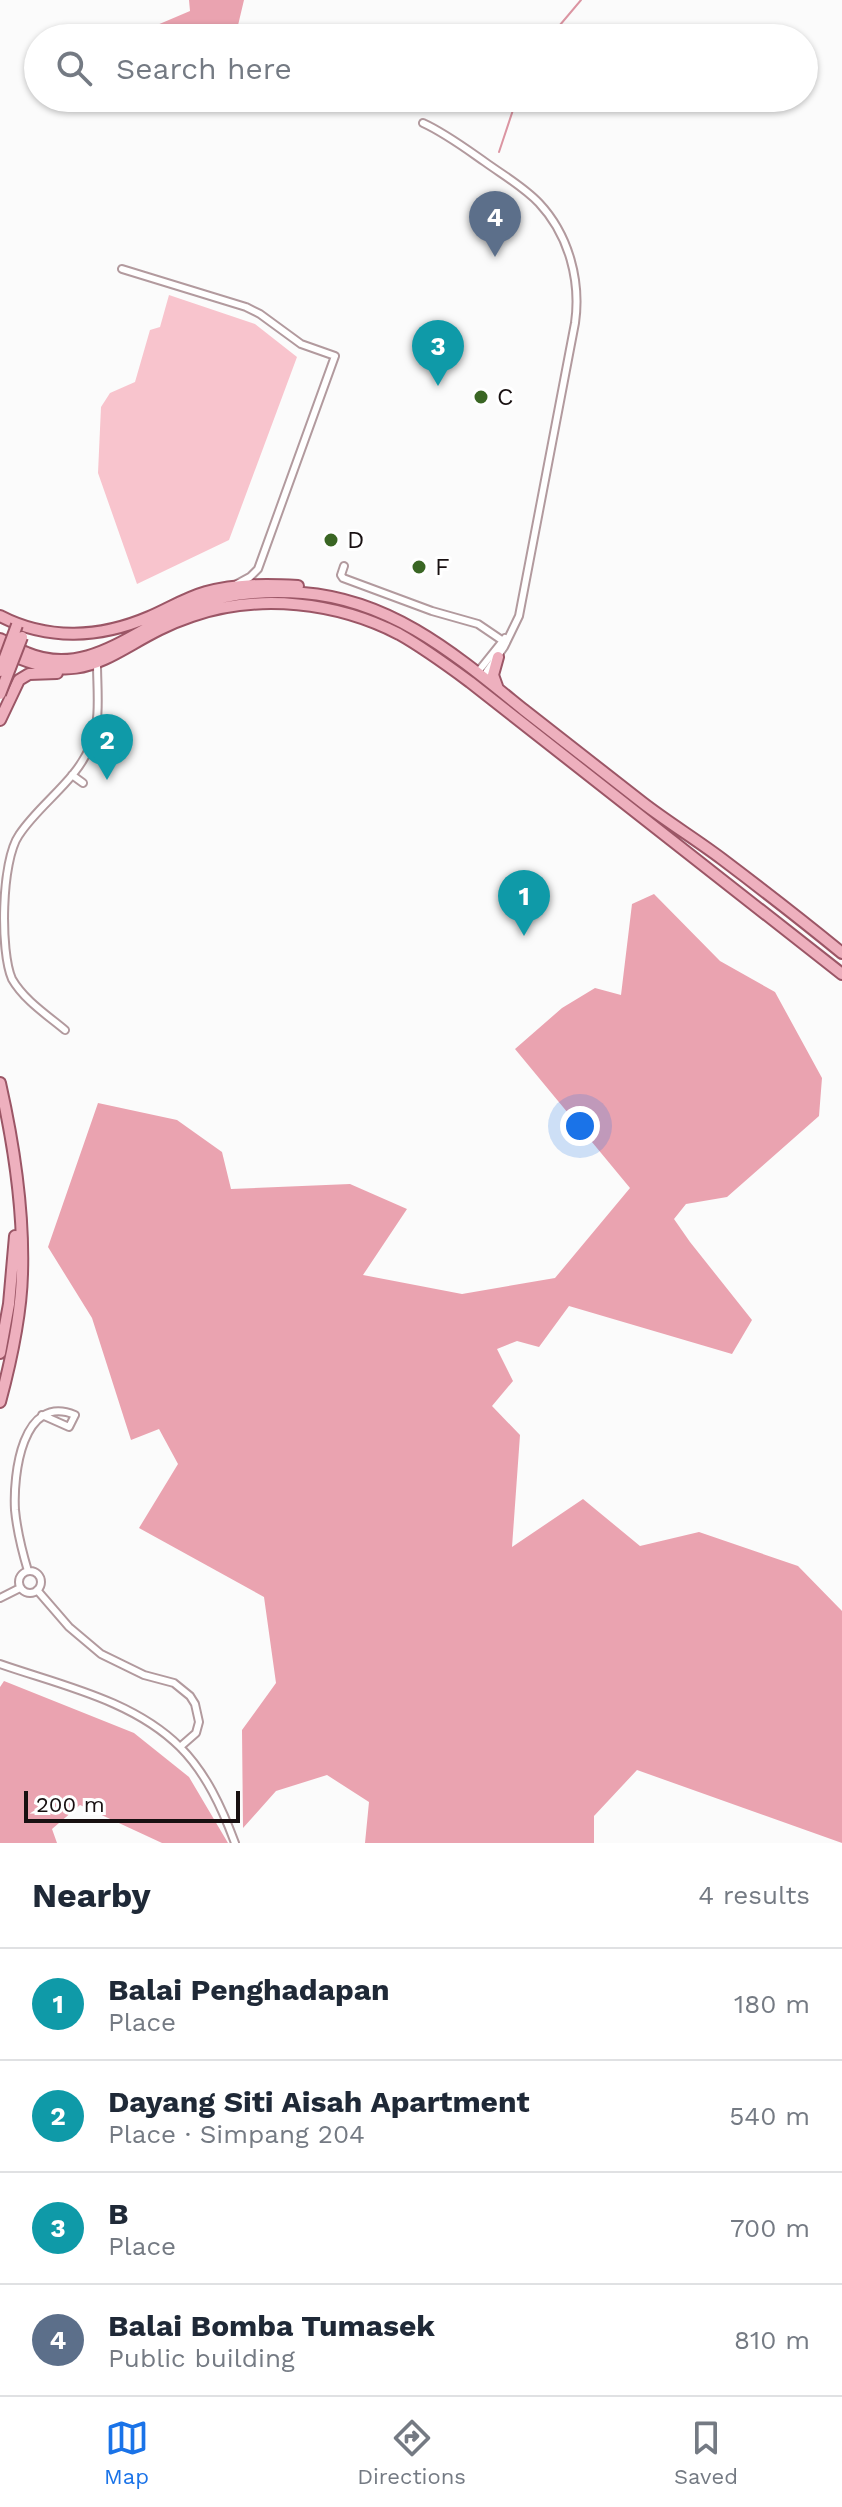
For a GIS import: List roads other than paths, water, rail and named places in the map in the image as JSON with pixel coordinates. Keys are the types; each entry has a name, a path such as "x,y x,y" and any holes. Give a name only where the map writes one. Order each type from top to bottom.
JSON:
{"main road":[{"path":"0,616 21,627 59,635 100,632 150,617 203,593 264,584 301,587 398,619 434,639 465,663 842,974"},
{"path":"0,639 37,656 58,660 80,659 109,650 187,608 215,600 265,593 326,596"},
{"path":"4,696 24,676 65,672 97,664 195,615 245,605 285,604 323,608 398,634 498,689 647,807 720,857 842,953"},
{"path":"0,671 21,627"},
{"path":"0,720 21,627"},
{"path":"0,649 37,665 58,669 78,668"},
{"path":"498,657 493,675 498,689"},
{"path":"0,665 12,672 13,679 4,696"},
{"path":"0,1083 14,1165 22,1275 15,1342 0,1402"},
{"path":"0,1106 15,1232 9,1304 0,1353"}],"street":[{"path":"423,123 478,157 539,203 560,236 576,279 578,294 519,616 511,634 478,676"},
{"path":"122,269 246,307 301,344 335,356 258,569 250,577 229,587"},
{"path":"344,566 341,575 346,580 419,607 478,624 505,642"},
{"path":"258,569 264,584"},
{"path":"478,676 498,657 505,642"},
{"path":"65,1030 13,982 5,966 2,926 6,868 19,835 72,775 91,744 95,727 97,664"},
{"path":"72,775 83,783"},
{"path":"28,1571 15,1512 17,1479 29,1432 42,1415 62,1411 75,1415 69,1427 42,1415"},
{"path":"28,1571 40,1577 37,1590 28,1593 20,1588 19,1577 28,1571"},
{"path":"0,1598 20,1588"},
{"path":"37,1590 69,1627 101,1654 144,1675 174,1683 190,1696 199,1722 196,1733 180,1747"},
{"path":"0,1664 116,1705 180,1747 212,1790 235,1843"}],"waterway":[{"path":"561,24 581,0"},
{"path":"499,152 512,112"}],"place":[{"name":"Balai Bomba Tumasek","path":"495,257"},
{"name":"B","path":"438,386"},
{"name":"C","path":"481,397"},
{"name":"D","path":"331,540"},
{"name":"F","path":"419,567"},
{"name":"Dayang Siti Aisah Apartment","path":"107,780"},
{"name":"Balai Penghadapan","path":"524,936"}]}
